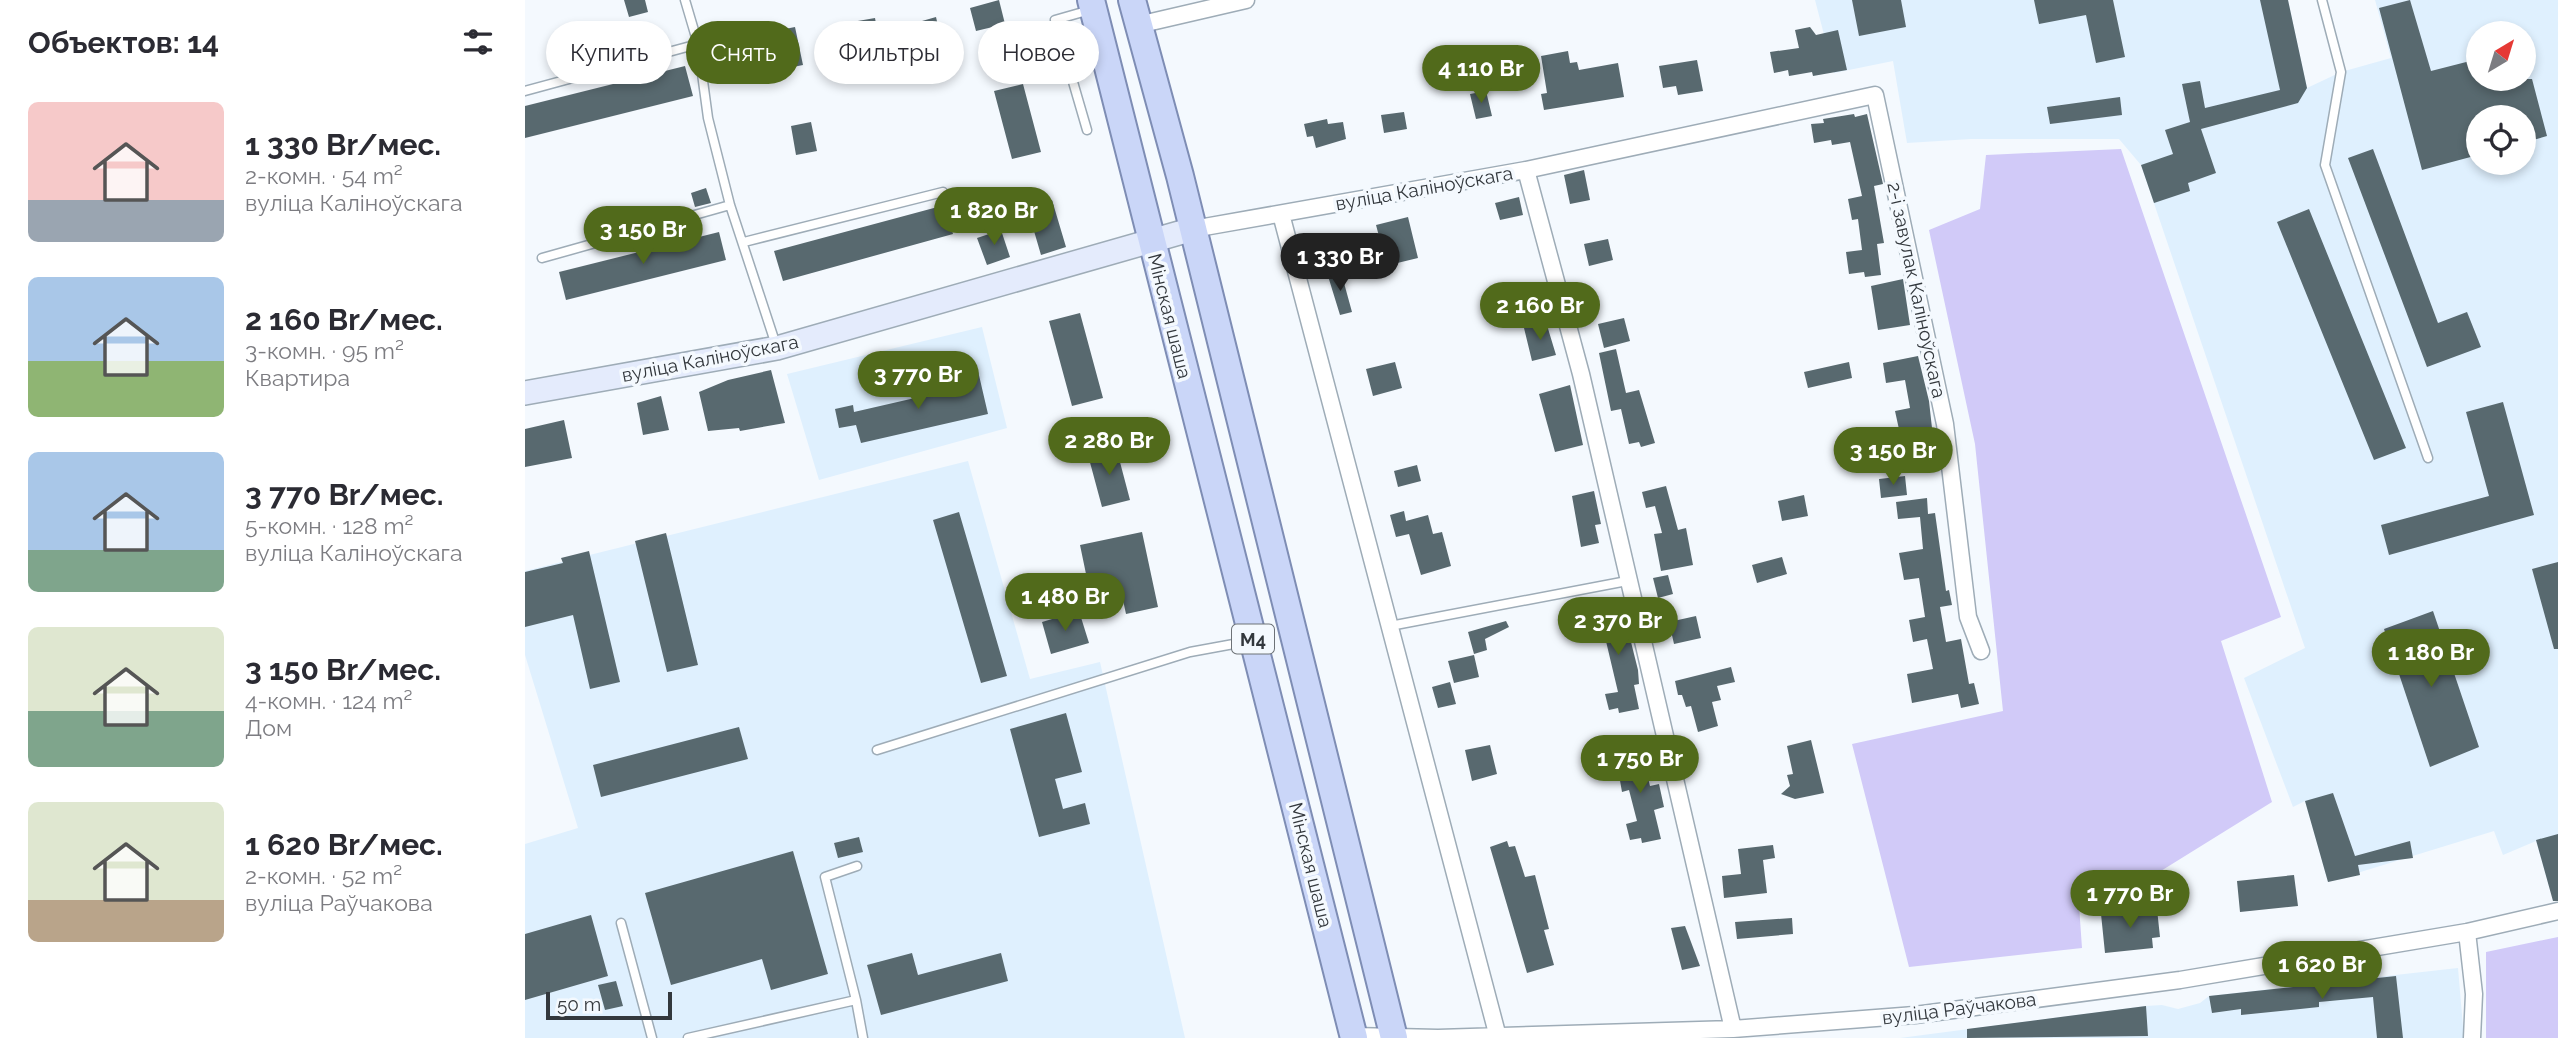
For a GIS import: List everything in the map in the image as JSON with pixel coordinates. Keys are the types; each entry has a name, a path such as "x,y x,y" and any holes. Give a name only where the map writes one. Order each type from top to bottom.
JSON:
{"main road":[{"name":"Мінская шаша","path":"1092,4 1254,640 1349,1037"},
{"name":"Мінская шаша","path":"1135,12 1193,229 1394,1037"},
{"name":"вуліца Каліноўскага","path":"525,393 777,348 1193,229"}],"street":[{"path":"1135,12 1246,0"},
{"name":"вуліца Каліноўскага","path":"1193,229 1526,170 1875,95"},
{"name":"2-і завулак Каліноўскага","path":"1875,95 1945,424 1968,617 1981,651"},
{"path":"1526,170 1581,374 1733,1029"},
{"path":"1281,214 1498,1037"},
{"name":"вуліца Раўчакова","path":"1349,1037 1613,1035 1733,1029 1942,1012 2180,980 2467,932 2558,911"},
{"path":"2467,932 2474,995 2472,1038"}],"lane":[{"path":"685,0 691,21"},
{"path":"2322,0 2341,72 2325,164 2427,458"},
{"path":"1087,130 1055,20 1092,4"},
{"path":"525,91 686,47"},
{"path":"703,84 708,118 730,205 777,348"},
{"path":"744,242 943,192"},
{"path":"542,258 730,205"},
{"path":"1390,626 1627,581"},
{"path":"877,750 1190,652 1254,640"},
{"path":"857,866 825,877 863,1038"},
{"path":"621,923 652,1038"},
{"path":"688,1038 856,1000"}],"shaded area":[{"path":"1815,0 2288,0 2307,88 2341,72 2391,58 2375,0 2558,0 2558,883 2549,886 2536,841 2503,855 2494,831 2328,882 2305,801 2293,807 2244,678 2305,648 2141,165 2119,139 1971,139 1907,143 1893,61 1834,73"},
{"path":"2121,149 2281,617 2221,641 2272,802 2156,874 2077,877 2082,948 1909,967 1852,744 2003,711 1975,444 1929,230 1980,209 1986,155"},
{"path":"982,327 1007,428 819,480 787,374"},
{"path":"968,461 1030,679 1100,662 1185,1038 525,1038 525,844 578,828 525,655 525,571"},
{"path":"2558,937 2558,1038 2486,1038 2486,952"},
{"path":"2458,968 2464,1038 1900,1038 2146,1006 2162,1005 2178,1009 2200,1003 2209,996"}],"building":[{"path":"624,0 645,0 648,12 629,17"},
{"path":"999,0 1004,21 978,21 976,31 970,8"},
{"path":"1852,0 1901,0 1906,27 1859,36"},
{"path":"2034,0 2113,0 2125,57 2096,63 2086,15 2039,24"},
{"path":"2260,0 2288,0 2307,88 2298,103 2201,129 2216,173 2188,183 2190,191 2154,203 2141,165 2173,154 2165,130 2190,122 2182,84 2200,81 2205,108 2280,90"},
{"path":"2410,0 2431,71 2466,62 2466,91 2535,91 2547,136 2536,139 2536,105 2466,105 2466,158 2422,170 2379,8"},
{"path":"1810,27 1816,35 1838,30 1847,70 1813,76 1812,72 1789,76 1788,70 1774,73 1770,52 1799,48 1795,30"},
{"path":"1568,51 1570,63 1577,62 1579,70 1618,63 1624,97 1544,110 1541,94 1547,93 1541,56"},
{"path":"1697,60 1703,91 1678,95 1676,86 1663,88 1659,66"},
{"path":"685,66 686,84 690,84 693,96 525,138 525,106 613,84 672,84 672,69"},
{"path":"1023,84 1041,152 1012,159 994,91"},
{"path":"1486,91 1492,116 1476,119 1470,94"},
{"path":"2120,97 2122,115 2050,124 2047,107"},
{"path":"1404,112 1407,129 1384,133 1381,115"},
{"path":"1854,114 1855,117 1867,114 1883,184 1874,186 1884,243 1877,244 1881,275 1865,277 1864,272 1849,274 1846,252 1862,250 1858,219 1852,220 1848,199 1862,196 1850,142 1832,145 1831,140 1814,143 1811,124 1824,123 1823,119"},
{"path":"1327,119 1328,124 1343,122 1346,139 1316,148 1313,136 1307,137 1304,124"},
{"path":"811,122 817,151 796,155 791,126"},
{"path":"2373,149 2438,323 2467,312 2481,347 2427,367 2348,158"},
{"path":"1584,170 1590,200 1570,204 1564,175"},
{"path":"706,188 711,203 695,207 691,193"},
{"path":"1519,197 1523,215 1500,220 1495,203"},
{"path":"1052,200 1066,247 1041,255 1027,207"},
{"path":"945,205 953,234 783,281 774,251"},
{"path":"2309,209 2406,448 2374,460 2277,222"},
{"path":"1408,217 1418,258 1389,265 1388,258 1342,269 1338,254 1377,245 1376,241 1380,240 1376,225"},
{"path":"1001,230 1010,257 987,265 977,238"},
{"path":"719,232 726,260 566,300 559,272"},
{"path":"1608,239 1613,260 1589,266 1584,244"},
{"path":"1341,272 1352,312 1340,315 1328,276"},
{"path":"1903,279 1910,325 1878,330 1871,286"},
{"path":"1080,313 1103,398 1072,406 1049,321"},
{"path":"1624,318 1630,341 1604,348 1598,324"},
{"path":"1546,322 1556,355 1532,361 1524,328"},
{"path":"1616,349 1626,393 1639,390 1655,443 1641,447 1639,442 1629,444 1621,409 1611,411 1599,353"},
{"path":"1918,356 1929,401 1933,437 1902,443 1895,411 1910,408 1905,380 1886,383 1883,363"},
{"path":"1395,362 1402,388 1373,396 1366,369"},
{"path":"1849,362 1852,378 1808,388 1804,372"},
{"path":"771,370 785,423 740,431 739,428 708,431 699,392 728,380"},
{"path":"978,371 988,414 861,443 856,425 839,428 835,409 853,405 854,412 954,389 951,377"},
{"path":"1570,385 1583,445 1555,452 1539,394"},
{"path":"661,396 669,430 643,435 637,403"},
{"path":"2503,402 2534,515 2389,555 2381,525 2489,496 2466,412"},
{"path":"564,420 572,458 525,467 525,429"},
{"path":"1116,447 1130,500 1102,507 1088,455"},
{"path":"1417,465 1421,481 1398,487 1394,471"},
{"path":"1905,476 1907,495 1881,498 1879,479"},
{"path":"1666,486 1678,530 1686,528 1693,565 1661,571 1654,534 1662,533 1655,506 1646,508 1642,492"},
{"path":"1594,491 1601,524 1595,525 1599,543 1581,547 1572,496"},
{"path":"1804,495 1808,516 1782,521 1778,501"},
{"path":"1927,498 1928,514 1935,513 1946,591 1949,590 1952,605 1940,607 1946,642 1961,639 1969,684 1974,683 1979,704 1961,708 1958,694 1912,703 1907,674 1933,669 1927,639 1913,642 1909,620 1925,617 1919,578 1904,580 1899,553 1923,549 1920,517 1898,519 1896,502"},
{"path":"1404,511 1406,521 1428,515 1433,534 1442,532 1451,566 1421,575 1409,534 1396,537 1390,515"},
{"path":"959,512 1007,676 981,683 933,520"},
{"path":"1142,532 1158,607 1126,614 1121,591 1091,598 1080,545"},
{"path":"666,533 698,665 667,672 635,541"},
{"path":"589,551 620,682 590,689 573,615 525,627 525,572 563,563 561,558"},
{"path":"1782,557 1787,574 1757,583 1752,565"},
{"path":"2558,562 2558,649 2554,649 2532,569"},
{"path":"1668,575 1673,594 1658,598 1653,578"},
{"path":"1622,606 1638,670 1639,684 1634,685 1639,709 1619,713 1618,708 1609,710 1605,694 1618,692 1605,637 1595,639 1589,613"},
{"path":"1079,611 1089,643 1051,654 1042,622"},
{"path":"2433,611 2479,747 2430,767 2384,629"},
{"path":"1696,616 1701,638 1674,644 1669,622"},
{"path":"1506,621 1509,627 1485,639 1487,650 1474,654 1468,632"},
{"path":"1474,655 1479,677 1454,683 1448,661"},
{"path":"1731,667 1735,682 1717,686 1721,700 1712,702 1718,726 1698,732 1691,706 1686,707 1682,695 1678,695 1675,681"},
{"path":"1450,682 1456,704 1438,708 1432,687"},
{"path":"1066,713 1082,772 1055,779 1063,809 1085,803 1090,824 1039,837 1010,729"},
{"path":"739,727 748,759 601,797 593,765"},
{"path":"1811,740 1824,793 1795,799 1781,794 1790,786 1787,775 1793,774 1787,746"},
{"path":"1490,745 1497,774 1472,781 1465,750"},
{"path":"1640,746 1650,786 1659,784 1664,807 1654,810 1661,839 1642,843 1641,838 1630,840 1626,824 1637,821 1629,790 1622,792 1615,752"},
{"path":"2333,793 2355,856 2410,841 2413,858 2358,865 2360,875 2328,882 2305,801"},
{"path":"2558,834 2558,901 2553,901 2536,840"},
{"path":"859,837 863,852 838,858 834,843"},
{"path":"1507,841 1509,847 1515,846 1525,877 1535,875 1549,929 1544,930 1554,965 1527,973 1490,847"},
{"path":"1773,845 1775,858 1763,860 1767,893 1724,898 1722,876 1741,874 1738,849"},
{"path":"793,851 828,974 771,990 762,959 671,985 645,893"},
{"path":"2294,875 2298,906 2240,912 2237,881"},
{"path":"2157,909 2160,937 2152,938 2153,948 2105,953 2101,914"},
{"path":"591,915 608,976 525,1000 525,934"},
{"path":"1792,918 1793,934 1737,939 1735,922"},
{"path":"1685,926 1700,966 1682,970 1671,928"},
{"path":"912,953 918,975 1001,953 1008,981 881,1015 867,965"},
{"path":"2396,976 2403,1038 2377,1038 2373,997 2319,1002 2319,1007 2241,1015 2241,1009 2212,1013 2209,996"},
{"path":"616,981 623,1006 605,1010 598,985"},
{"path":"2146,1006 2148,1036 1967,1038 1967,1029"}]}
